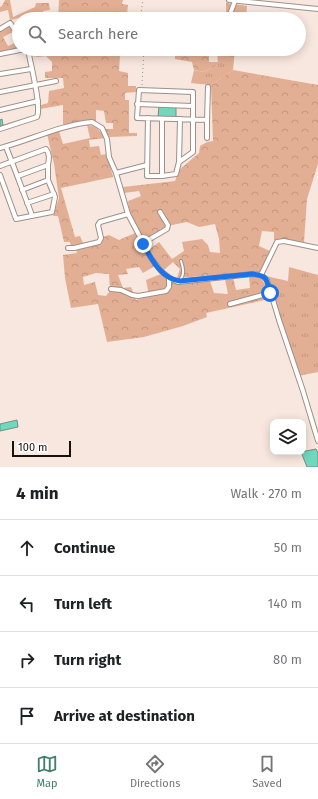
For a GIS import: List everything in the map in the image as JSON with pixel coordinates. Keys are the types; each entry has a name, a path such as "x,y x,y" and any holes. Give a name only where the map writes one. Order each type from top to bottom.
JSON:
{"street":[{"path":"230,0 318,9"},
{"path":"231,12 235,0"},
{"path":"0,29 10,23 12,26"},
{"path":"0,54 12,52"},
{"path":"0,129 37,117 38,101 28,56"},
{"path":"0,74 31,69"},
{"path":"0,92 56,81"},
{"path":"207,138 208,86"},
{"path":"179,162 193,152 193,119 193,106 194,92 139,90 137,118 180,120 193,119 207,120"},
{"path":"0,110 38,101"},
{"path":"137,104 193,106"},
{"path":"148,118 147,176 176,174 179,162 180,120"},
{"path":"162,119 162,176"},
{"path":"0,148 47,132 79,123 92,122 102,128 107,139 109,157 116,173 128,214 151,258 161,271 169,278 180,281 252,274 261,275 267,280 318,441"},
{"path":"6,147 32,216"},
{"path":"0,166 46,149 49,155 48,180 55,197 52,212 16,219 0,175"},
{"path":"18,176 48,165"},
{"path":"116,173 147,165"},
{"path":"22,190 48,180"},
{"path":"27,203 54,194"},
{"path":"143,244 167,229 168,225 160,212"},
{"path":"68,248 99,242 100,238 98,225 100,222 128,214"},
{"path":"261,275 277,242 284,241 318,248"},
{"path":"111,289 121,290 138,296 166,291 169,287 169,278"},
{"path":"230,304 270,293"}],"lane":[{"path":"180,281 184,273 181,260"}],"path":[{"path":"141,12 142,0"},
{"path":"142,90 144,56"}],"green space":[{"path":"5,0 10,0 12,20 10,20 8,10 0,12 0,7"},
{"path":"59,0 123,0 122,4 128,5 127,12 58,12"},
{"path":"36,3 49,3 50,10 24,12 35,7"},
{"path":"226,3 247,6 247,12 226,12"},
{"path":"8,24 12,30 12,32 3,37 8,46 12,44 12,49 0,52 0,29"},
{"path":"46,56 120,56 119,71 128,73 128,86 136,86 136,92 125,93 125,100 129,100 129,133 137,133 137,136 109,137 105,129 113,129 113,123 106,123 104,111 96,110 96,121 91,120 63,125 63,105 40,109 41,105 48,103 49,91 64,88 63,78 45,78 45,72 52,71 52,62"},
{"path":"175,56 209,56 209,62 218,62 218,65 204,72 194,70 192,62 175,59"},
{"path":"217,56 234,56 233,70 211,85 191,83 194,70 204,72 218,65"},
{"path":"233,70 318,85 318,164 307,199 304,242 274,240 274,232 262,231 259,246 270,251 261,272 177,278 180,269 173,262 164,270 155,259 150,249 159,242 172,259 184,251 182,242 202,239 208,245 210,252 220,253 219,239 215,224 199,227 187,222 172,225 145,240 130,215 128,201 141,196 139,191 124,193 123,187 175,181 179,170 199,153 200,146 207,142 213,141 211,85"},
{"path":"87,125 98,129 105,138 89,140 90,147 99,146 101,155 107,154 113,177 61,188 75,237 80,236 83,243 71,246 70,242 64,242 58,216 53,216 59,198 54,164 47,134 59,131 63,144 90,138"},
{"path":"135,233 155,266 143,273 139,267 126,269 128,274 118,275 123,288 131,287 136,300 149,296 146,280 161,274 172,283 210,281 214,293 228,294 225,279 233,277 236,290 250,288 249,276 260,277 265,284 269,299 206,313 207,317 183,326 144,337 107,342 98,304 71,308 65,278 63,255 77,253 76,248 101,242 103,237 109,235 119,240","holes":["96,273 109,274 110,291 106,296 98,295 95,282 84,285 83,277"]},
{"path":"289,267 318,275 318,372 298,376 266,276 288,281"}],"building":[{"path":"159,106 176,107 176,117 158,117"},
{"path":"2,119 3,125 0,126 0,120"},
{"path":"17,420 18,427 0,431 0,424"},
{"path":"316,449 318,453 318,467 307,467 302,455 306,455 306,451"}],"route":[{"path":"143,244 161,271 171,279 178,282 252,274 261,275 267,280 270,293"}]}
